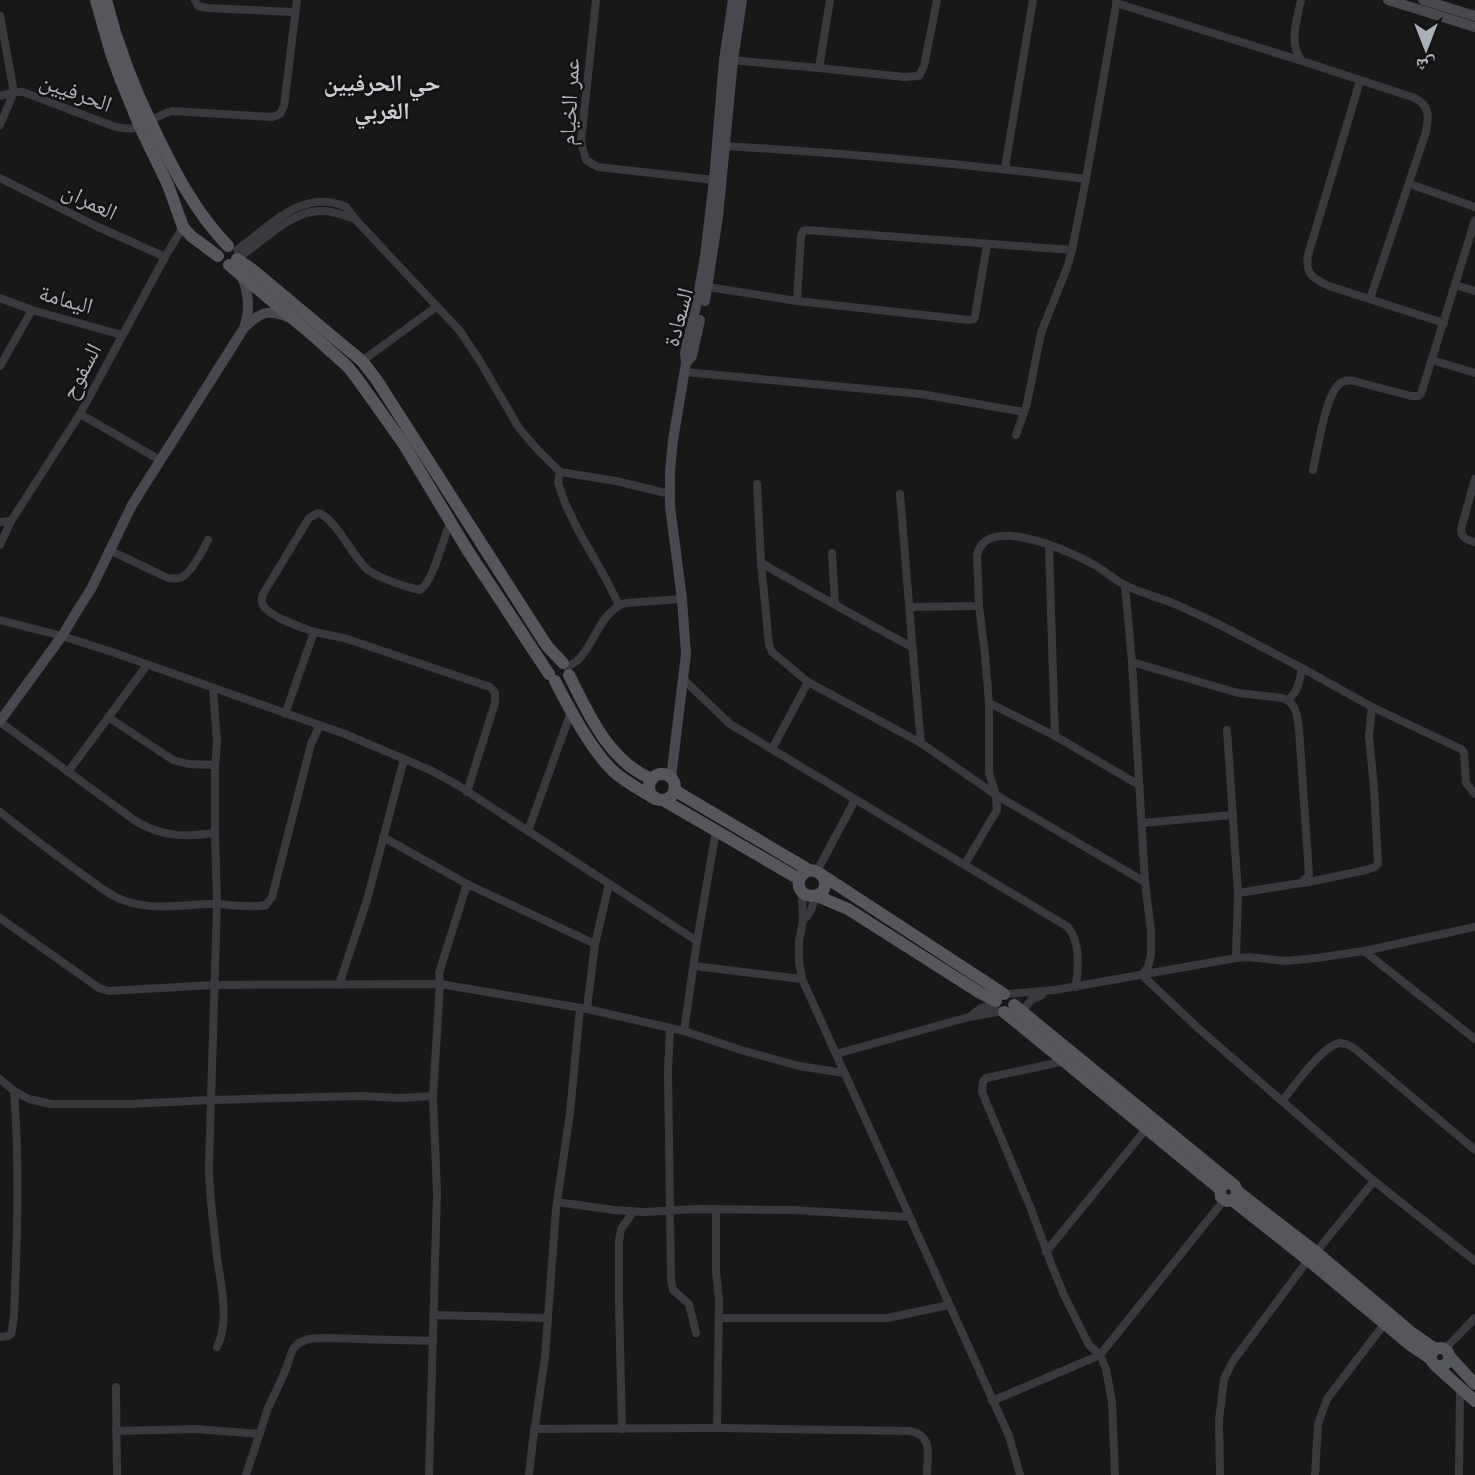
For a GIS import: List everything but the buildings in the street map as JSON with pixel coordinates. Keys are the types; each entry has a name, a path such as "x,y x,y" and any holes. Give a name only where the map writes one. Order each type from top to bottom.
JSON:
{"main road":[{"path":"96,0 111,52 145,124 207,221 234,256 243,279 317,339 356,377 403,443 450,523 552,678 571,712 613,771 716,831 812,874 1006,1004 1229,1192"},
{"path":"106,0 145,124 187,231 218,256 222,248 253,270 362,361 547,646 567,668 584,704 620,758 640,775 665,780 825,882 823,891 811,895"},
{"path":"187,231 186,221 191,217 197,215 207,221"},
{"path":"187,231 204,233 207,221"},
{"path":"552,678 552,665 557,663 567,668"},
{"path":"665,780 670,797 659,799 649,792 649,788 665,780"},
{"path":"812,874 799,888 848,909 980,993 1006,1004 1065,1061 1146,1129 1475,1384"},
{"path":"1312,1256 1409,1344 1439,1356 1460,1389 1475,1401"}],"street":[{"path":"195,0 198,6 207,8 295,12"},
{"path":"145,124 172,111 272,117 280,114 284,106 297,0"},
{"name":"عمر الخيام","path":"596,0 581,142 586,160 598,167 714,180"},
{"name":"السعادة","path":"686,368 685,353 700,287 714,180 733,0"},
{"name":"السعادة","path":"686,368 692,356 708,287 725,146 728,60 741,0"},
{"path":"819,68 830,0"},
{"path":"728,60 904,77 919,76 924,66 937,0"},
{"path":"1004,168 1033,0"},
{"path":"1301,0 1294,44 1302,61"},
{"path":"1388,0 1475,27"},
{"path":"1423,0 1475,16"},
{"path":"1016,435 1024,412 1041,332 1072,250 1116,1 1423,102 1428,111 1426,132 1370,299"},
{"path":"0,16 14,92 0,125"},
{"path":"1360,80 1308,255 1308,272 1313,278 1329,286 1444,323"},
{"name":"الحرفيين","path":"0,96 23,92 118,128 129,129 145,124"},
{"path":"725,146 1004,168 1086,179"},
{"name":"العمران","path":"0,177 96,226 165,257"},
{"path":"1410,184 1475,207"},
{"path":"234,256 252,249 308,211 324,211 355,219 460,331 519,428 560,472 616,481 670,494"},
{"path":"1313,470 1325,416 1341,383 1354,381 1419,396 1475,220"},
{"path":"797,301 803,231 806,230 1072,250"},
{"name":"السفوح","path":"0,545 11,521 80,414 165,257 187,231"},
{"path":"708,287 797,301 974,319 987,245"},
{"path":"215,833 173,835 150,829 0,722 62,636 91,589 132,505 244,328 249,303 243,279"},
{"path":"1456,285 1475,291"},
{"name":"اليمامة","path":"0,298 32,310 122,335"},
{"path":"362,361 436,307"},
{"path":"0,366 32,310"},
{"path":"244,328 256,317 268,313 293,320"},
{"path":"1432,360 1475,373"},
{"path":"665,780 673,754 686,654 670,494 673,440 686,368 921,394 1024,412"},
{"path":"80,414 160,460"},
{"path":"560,472 558,483 565,503 618,605"},
{"path":"1475,479 1461,529 1465,539 1475,542"},
{"path":"757,484 761,563 769,645 772,652 808,682 921,743 996,795 1145,882"},
{"path":"900,494 921,743"},
{"path":"450,523 427,584 420,590 373,574 359,561 327,517 318,513 309,518 261,600 268,612 314,632 344,638 490,687 495,693 495,703 467,792"},
{"path":"0,522 11,521"},
{"path":"965,864 997,810 996,795 989,773 989,703 979,607 977,555 978,547 993,537 1032,538 1092,563 1125,585 1179,606 1372,707 1461,750 1464,752 1466,783 1475,794"},
{"path":"110,550 168,578 178,579 186,574 208,540"},
{"path":"1049,546 1055,736"},
{"path":"832,554 835,604"},
{"path":"761,563 912,647"},
{"path":"1125,585 1145,882 1151,931 1151,954 1142,975"},
{"path":"567,668 578,660 608,614 618,605 682,599"},
{"path":"910,607 979,607"},
{"path":"0,620 62,636 320,725 430,770 697,942"},
{"path":"285,714 314,632"},
{"path":"1132,662 1238,693 1283,698 1295,709 1299,729 1309,875 1301,883"},
{"path":"68,772 147,665"},
{"path":"1288,700 1299,684 1302,668"},
{"path":"683,679 730,724 1068,927 1076,944 1076,987"},
{"path":"772,749 808,682"},
{"path":"213,689 217,742 216,904 209,1190 224,1310 223,1333 217,1347"},
{"path":"989,703 1055,736 1139,785"},
{"path":"1238,893 1366,870 1378,863 1369,736 1372,707"},
{"path":"527,831 571,712"},
{"path":"108,717 173,761 215,765"},
{"path":"0,812 115,897 141,905 266,905 272,897 311,744 320,725"},
{"path":"1227,730 1238,893 1236,958"},
{"path":"339,985 357,933 404,759"},
{"path":"812,874 855,800"},
{"path":"1142,823 1233,815"},
{"path":"684,1031 716,831"},
{"path":"383,837 467,884 595,944"},
{"path":"429,1475 437,1192 432,1096 439,973 467,884"},
{"path":"529,1475 545,1357 557,1202 584,1008 609,884"},
{"path":"811,895 799,942 802,979 1009,1436 1020,1475"},
{"path":"0,918 99,988 108,991 214,985 440,984 584,1008 684,1031 799,1066 844,1073"},
{"path":"1006,1004 1055,990 1236,958 1284,961 1364,951 1475,927"},
{"path":"1364,951 1475,1039"},
{"path":"694,966 802,979"},
{"path":"1142,975 1199,1029 1374,1181 1475,1261"},
{"path":"836,1054 970,1017 981,1008 1031,1000 1055,990"},
{"path":"670,1028 668,1071 671,1280 673,1290 689,1304 696,1333"},
{"path":"1283,1100 1325,1050 1336,1044 1347,1044 1475,1150"},
{"path":"1065,1061 994,1075 986,1078 982,1092 1064,1295 1089,1345 1100,1355 1106,1369 1112,1402 1115,1475"},
{"path":"0,1079 29,1099 51,1104 432,1096"},
{"path":"0,1337 8,1336 12,1331 14,1305 18,1133 14,1091"},
{"path":"1046,1252 1146,1129"},
{"path":"1220,1475 1219,1420 1224,1379 1233,1361 1312,1256 1374,1181"},
{"path":"992,1401 1100,1355 1229,1192"},
{"path":"557,1202 633,1212 792,1210 909,1217"},
{"path":"716,1209 719,1318 717,1428"},
{"path":"622,1429 619,1241 621,1230 633,1212"},
{"path":"719,1318 887,1318 949,1305"},
{"path":"434,1315 548,1318"},
{"path":"1439,1356 1475,1318"},
{"path":"1315,1475 1318,1424 1327,1399 1385,1323"},
{"path":"246,1475 268,1408 293,1349 299,1343 323,1338 433,1341"},
{"path":"116,1387 117,1475"},
{"path":"1459,1475 1460,1389"},
{"path":"116,1431 197,1429 260,1434"},
{"path":"534,1429 910,1431 919,1433 927,1443 927,1475"}],"district":[{"name":"حي الحرفيين الغربي","path":"382,97"}]}
